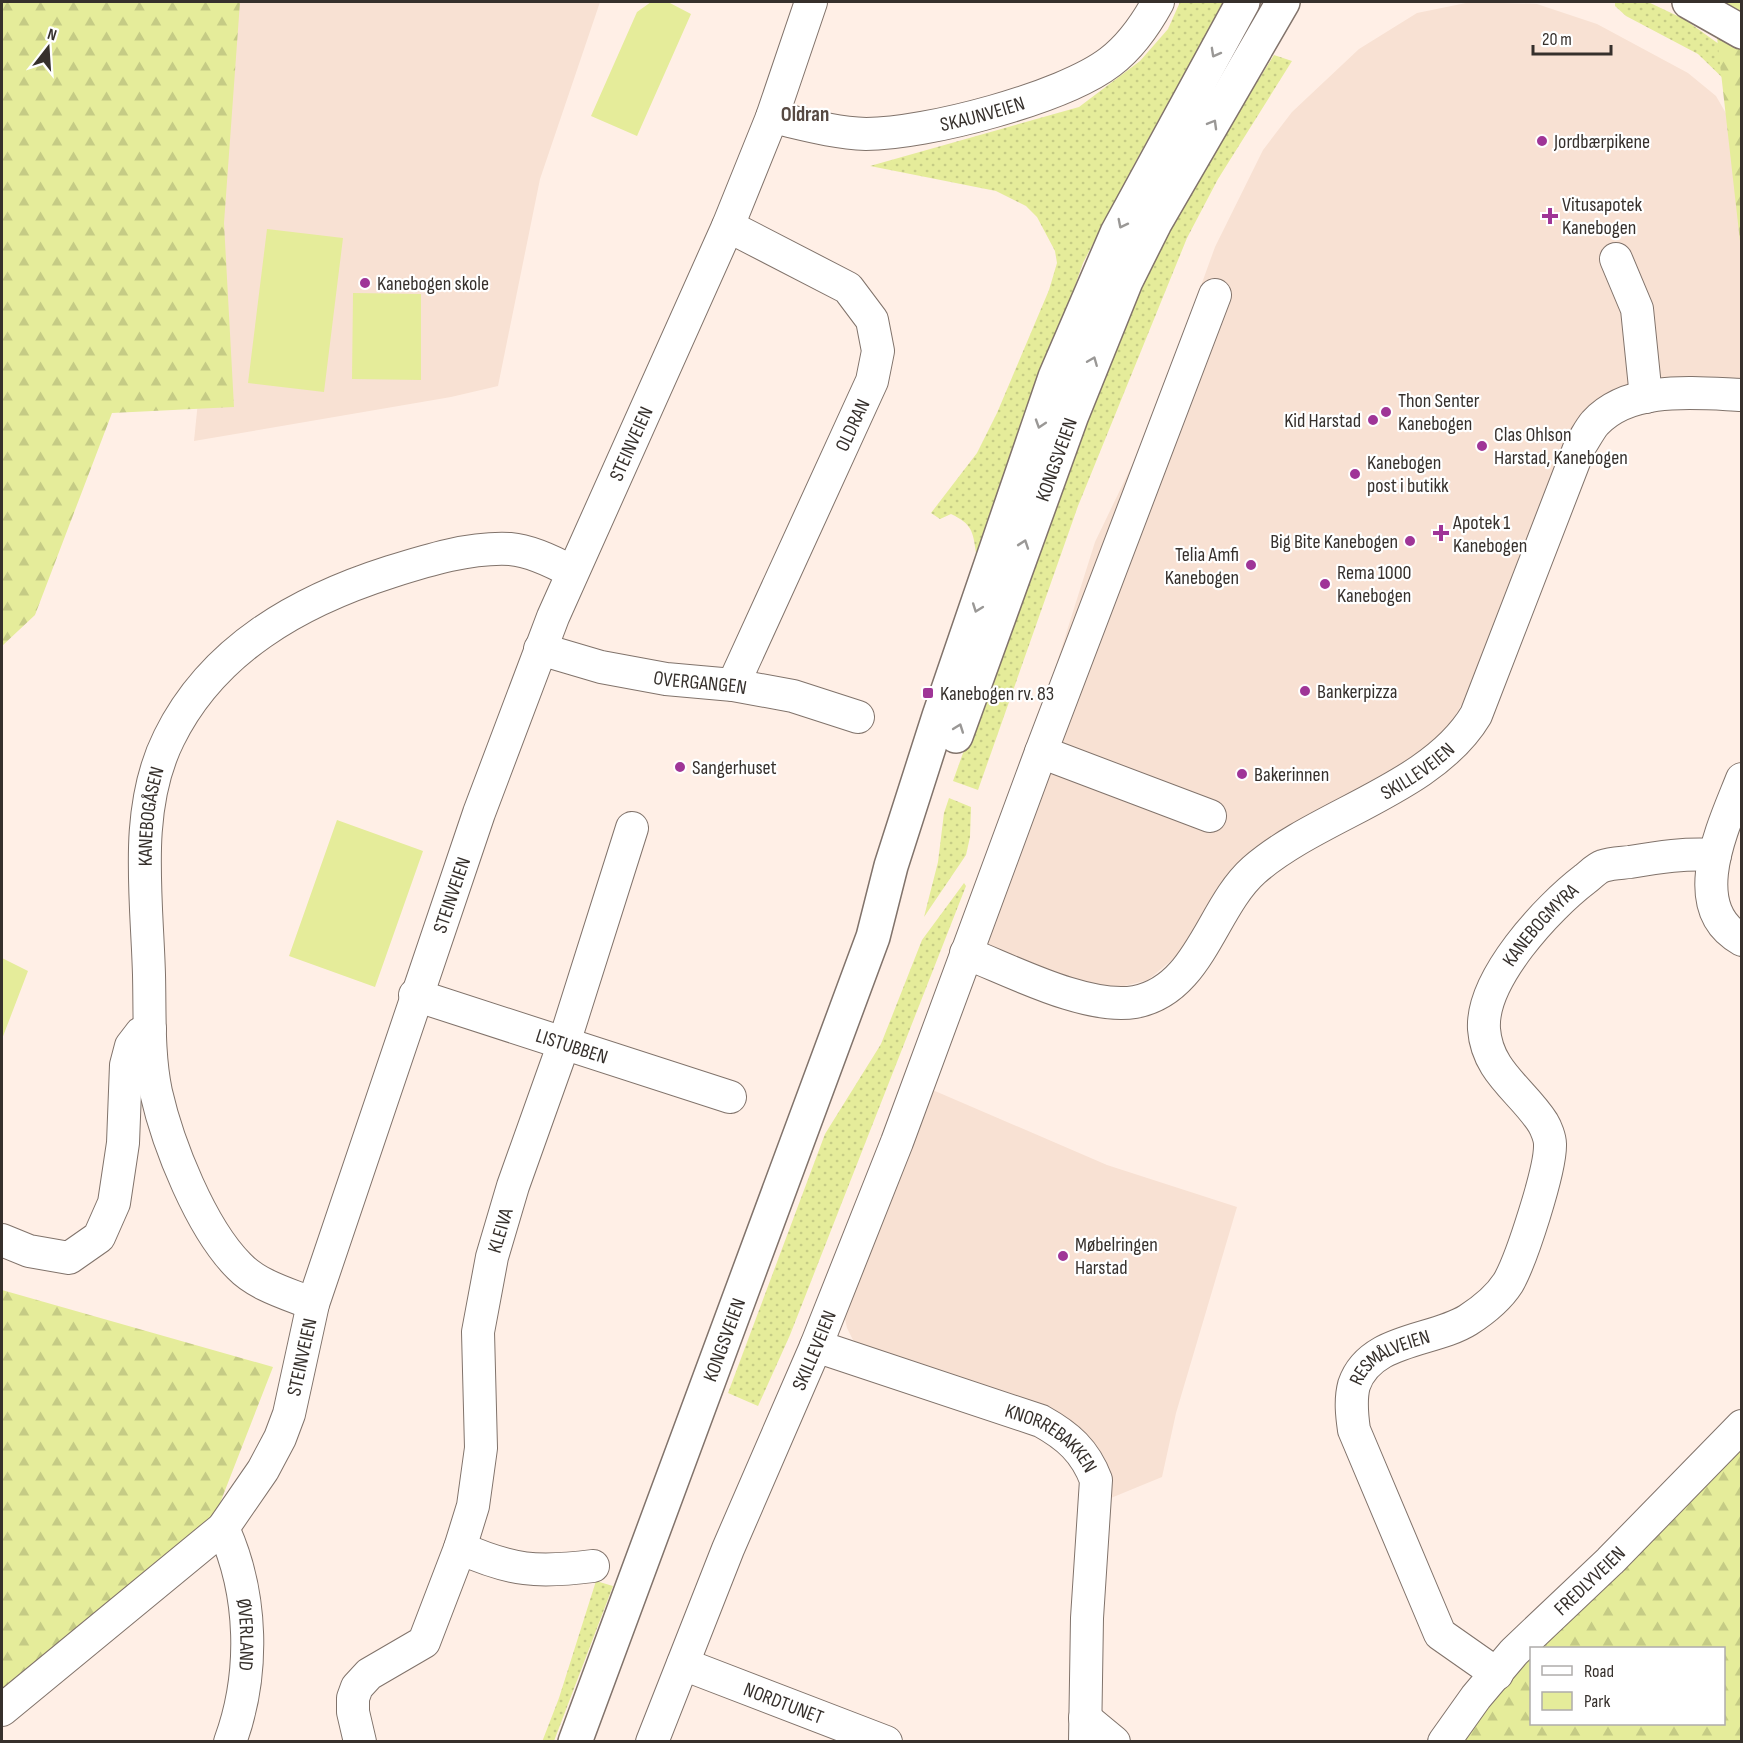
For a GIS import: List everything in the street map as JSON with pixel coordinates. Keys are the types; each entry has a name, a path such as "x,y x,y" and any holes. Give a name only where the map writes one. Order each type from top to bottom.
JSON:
{"main road":[{"name":"KONGSVEIEN","path":"873,937 891,866 939,716 1055,377 1122,223 1243,2"},
{"name":"KONGSVEIEN","path":"575,1742 873,937 904,874 925,822 1072,415 1122,291 1155,223 1283,2"},
{"path":"1689,2 1742,32"}],"street":[{"name":"STEINVEIEN","path":"2,1710 223,1528 263,1470 279,1438 289,1414 313,1304 478,813 540,649 572,572 728,226 772,117 811,2"},
{"name":"SKAUNVEIEN","path":"772,117 831,131 867,134 912,130 1022,102 1067,86 1112,60 1131,42 1158,2"},
{"name":"OLDRAN","path":"728,226 848,288 872,320 879,351 872,381 733,685"},
{"path":"1616,259 1637,309 1646,397"},
{"name":"SKILLEVEIEN","path":"652,1742 728,1549 816,1346 897,1142 1041,753 1215,295"},
{"name":"SKILLEVEIEN","path":"966,954 1079,997 1102,1003 1136,1002 1174,983 1192,962 1251,873 1268,858 1378,795 1446,753 1460,741 1476,716 1580,446 1596,423 1614,408 1646,397 1742,395"},
{"name":"KANEBOGÅSEN","path":"313,1304 263,1284 240,1268 214,1236 167,1134 155,1089 150,1029 146,818 156,770 168,738 210,676 244,644 297,609 343,587 428,560 475,551 512,549 548,560 572,572"},
{"name":"OVERGANGEN","path":"540,649 601,666 666,679 733,685 793,696 858,717"},
{"path":"1041,753 1210,816"},
{"path":"1742,779 1715,855 1710,889 1718,919 1742,940"},
{"name":"KLEIVA","path":"360,1742 353,1712 353,1698 357,1687 369,1674 424,1641 460,1548 473,1506 481,1448 478,1332 492,1257 513,1186 564,1043 632,828"},
{"name":"KANEBOGMYRA","path":"1519,1095 1502,1076 1486,1049 1484,1026 1490,995 1507,963 1540,922 1569,891 1602,866 1686,853 1715,855"},
{"name":"LISTUBBEN","path":"415,995 730,1097"},
{"path":"2,1240 29,1251 69,1258 99,1237 114,1203 123,1143 131,1046 141,1033 150,1029"},
{"name":"RESMÅLVEIEN","path":"1497,1674 1440,1634 1354,1430 1351,1406 1354,1385 1367,1363 1387,1351 1467,1321 1489,1304 1508,1282 1522,1247 1547,1166 1550,1143 1544,1124 1519,1095"},
{"name":"KNORREBAKKEN","path":"816,1346 1041,1421 1062,1432 1079,1448 1089,1462 1096,1480 1087,1618 1085,1730"},
{"name":"FREDLYVEIEN","path":"1444,1742 1471,1703 1514,1652 1610,1561 1742,1426"},
{"name":"ØVERLAND","path":"223,1528 236,1556 246,1627 247,1658 243,1691 230,1742"},
{"path":"460,1548 502,1565 530,1571 593,1566"},
{"name":"NORDTUNET","path":"683,1664 886,1742"},
{"path":"1085,1730 1114,1742"}],"shaded area":[{"name":"Kanebogen skole","path":"233,2 600,2 540,179 498,386 451,397 194,441 221,175"},
{"path":"1471,2 1537,4 1597,24 1688,73 1716,96 1739,136 1741,147 1741,382 1580,418 1563,444 1467,695 1451,723 1423,752 1353,791 1242,859 1225,878 1180,953 1148,980 1120,987 1091,986 960,936 1047,694 1095,542 1148,432 1215,247 1263,150 1292,112 1359,49 1417,13"},
{"path":"928,1088 1107,1165 1237,1207 1176,1413 1162,1477 1106,1500 1107,1470 1103,1455 1090,1437 1060,1415 862,1347 853,1340 844,1314"}],"green space":[{"path":"2,2 240,2 224,223 234,407 112,413 35,615 2,646"},
{"path":"651,2 668,2 691,14 637,136 591,116 637,12"},
{"path":"1180,2 1224,2 1136,161 1083,263 981,554 976,553 970,529 963,521 951,514 940,519 931,513 977,453 997,413 1049,290 1057,263 1055,251 1037,217 1026,206 996,191 870,166 1079,107 1140,61 1168,29"},
{"path":"1615,2 1648,2 1684,19 1730,52 1730,85 1698,54 1626,16 1615,6"},
{"path":"1713,2 1741,2 1741,250"},
{"path":"1274,55 1292,61 1218,179 1187,238 1078,506 978,790 953,781 1054,499 1137,285 1199,175"},
{"path":"267,229 343,238 324,392 248,383"},
{"path":"353,293 421,294 421,380 352,379"},
{"path":"949,798 971,807 970,837 966,855 924,917 938,862 944,813"},
{"path":"337,820 423,851 375,987 289,956"},
{"path":"964,883 966,886 790,1335 758,1406 728,1393 825,1134 881,1044 922,940"},
{"path":"2,958 28,971 2,1039"},
{"path":"2,1290 273,1367 194,1570 2,1715"},
{"path":"1741,1424 1741,1741 1437,1742"},
{"path":"596,1581 613,1586 554,1741 542,1742 559,1698"}],"place":[{"name":"Jordbærpikene","path":"1542,141"},
{"name":"Vitusapotek Kanebogen","path":"1550,216"},
{"name":"Kanebogen skole","path":"365,283"},
{"name":"Thon Senter Kanebogen","path":"1386,412"},
{"name":"Kid Harstad","path":"1373,420"},
{"name":"Clas Ohlson Harstad, Kanebogen","path":"1482,446"},
{"name":"Kanebogen post i butikk","path":"1355,474"},
{"name":"Apotek 1 Kanebogen","path":"1441,533"},
{"name":"Big Bite Kanebogen","path":"1410,541"},
{"name":"Telia Amfi Kanebogen","path":"1251,565"},
{"name":"Rema 1000 Kanebogen","path":"1325,584"},
{"name":"Bankerpizza","path":"1305,691"},
{"name":"Kanebogen rv. 83","path":"928,693"},
{"name":"Sangerhuset","path":"680,767"},
{"name":"Bakerinnen","path":"1242,774"},
{"name":"Møbelringen Harstad","path":"1063,1256"}],"district":[{"name":"Oldran","path":"805,114"}]}
